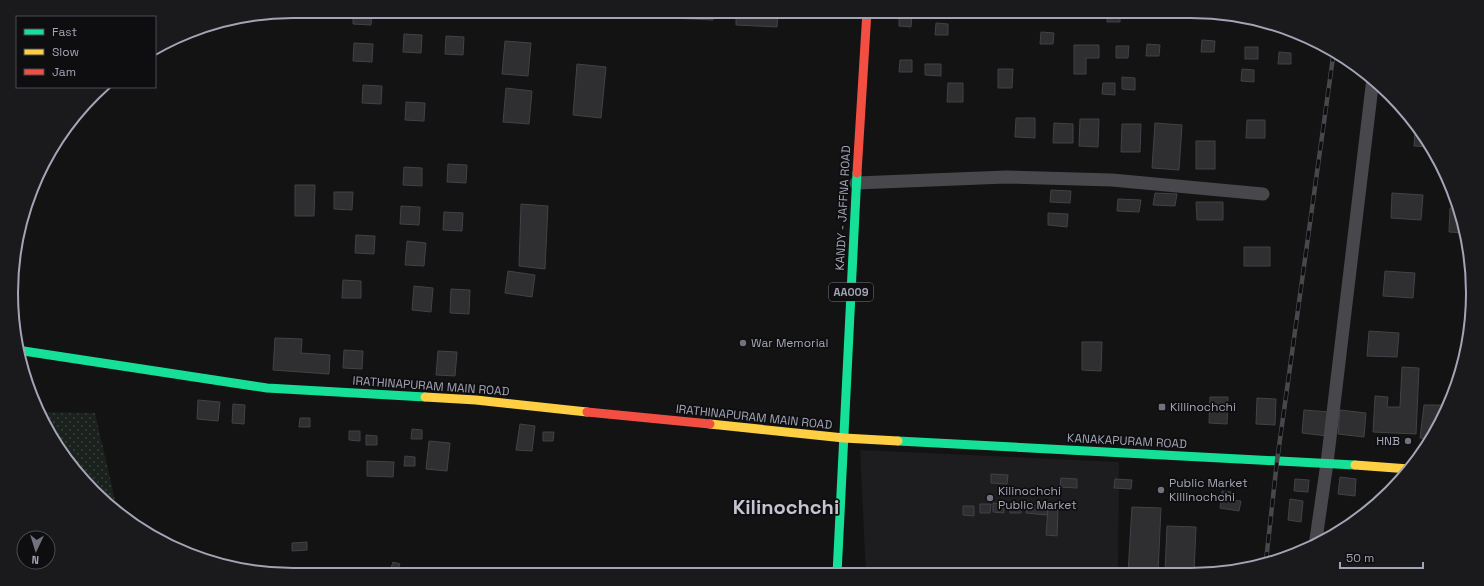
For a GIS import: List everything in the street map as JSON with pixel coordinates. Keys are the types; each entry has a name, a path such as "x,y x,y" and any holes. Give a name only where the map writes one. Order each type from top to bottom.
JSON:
{"main road":[{"name":"KANDY - JAFFNA ROAD","path":"837,568 856,183 867,18"},
{"name":"IRATHINAPURAM MAIN ROAD","path":"24,351 267,388 476,400 844,438"},
{"name":"KANAKAPURAM ROAD","path":"844,438 1327,463 1402,469"}],"street":[{"path":"1316,538 1327,463 1372,86"},
{"path":"856,183 1006,177 1112,180 1263,194"}],"shaded area":[{"path":"45,412 95,413 116,503 86,474 64,446"},
{"name":"Kilinochchi Public Market","path":"860,450 1119,462 1118,568 866,568"}],"building":[{"path":"353,18 372,18 371,25 353,24"},
{"path":"671,18 713,18 713,20"},
{"path":"736,18 778,18 777,27 736,25"},
{"path":"899,18 912,18 911,27 899,26"},
{"path":"1107,18 1120,18 1120,22 1107,22"},
{"path":"936,23 948,24 948,35 935,35"},
{"path":"1041,32 1054,33 1053,44 1040,44"},
{"path":"404,34 422,35 421,53 403,52"},
{"path":"446,36 464,37 463,55 445,54"},
{"path":"1202,40 1215,41 1214,52 1201,52"},
{"path":"505,41 531,43 528,76 502,74"},
{"path":"354,43 373,44 372,62 353,61"},
{"path":"1147,44 1160,45 1159,56 1146,56"},
{"path":"1074,45 1099,45 1099,58 1086,58 1086,74 1074,74"},
{"path":"1116,46 1129,46 1128,58 1116,58"},
{"path":"1245,47 1258,47 1258,59 1245,59"},
{"path":"1279,52 1291,53 1291,64 1278,64"},
{"path":"900,60 912,60 912,72 899,72"},
{"path":"577,64 606,67 601,118 573,115"},
{"path":"925,64 941,64 941,76 925,75"},
{"path":"998,69 1013,69 1012,88 998,88"},
{"path":"1242,69 1254,70 1254,82 1241,81"},
{"path":"1122,77 1135,78 1135,90 1122,89"},
{"path":"948,83 963,83 963,102 947,102"},
{"path":"1103,83 1115,83 1115,95 1102,94"},
{"path":"363,85 382,86 381,104 362,103"},
{"path":"506,88 532,91 529,124 503,122"},
{"path":"406,102 425,103 424,121 405,120"},
{"path":"1016,118 1035,118 1035,138 1015,137"},
{"path":"1080,119 1099,119 1098,147 1079,146"},
{"path":"1247,120 1265,120 1265,138 1246,138"},
{"path":"1054,123 1073,124 1073,143 1053,143"},
{"path":"1155,123 1182,125 1179,170 1152,168"},
{"path":"1122,124 1141,124 1140,152 1121,152"},
{"path":"1415,133 1424,147 1414,146"},
{"path":"1196,141 1215,141 1215,169 1196,169"},
{"path":"448,164 467,165 466,183 447,182"},
{"path":"404,167 422,168 422,186 403,185"},
{"path":"295,185 315,185 314,216 295,216"},
{"path":"1051,190 1071,191 1070,203 1050,202"},
{"path":"334,192 353,192 352,210 334,209"},
{"path":"1155,193 1177,194 1175,206 1153,205"},
{"path":"1392,193 1423,195 1421,220 1391,218"},
{"path":"1118,199 1141,200 1139,212 1117,211"},
{"path":"1196,202 1223,202 1223,220 1197,220"},
{"path":"521,204 548,206 545,269 519,266"},
{"path":"401,206 420,207 419,225 400,224"},
{"path":"1450,208 1452,208 1459,233 1449,232"},
{"path":"444,212 463,213 462,231 443,230"},
{"path":"1048,213 1068,214 1067,227 1048,225"},
{"path":"356,235 375,236 374,254 355,253"},
{"path":"407,241 426,243 424,266 405,265"},
{"path":"1244,247 1270,247 1270,266 1244,266"},
{"path":"508,271 535,275 532,297 505,293"},
{"path":"1385,271 1415,273 1413,298 1383,296"},
{"path":"343,280 361,281 361,298 342,298"},
{"path":"414,286 433,288 431,312 412,310"},
{"path":"451,289 470,290 469,314 450,313"},
{"path":"1369,331 1399,333 1397,357 1367,356"},
{"path":"275,338 302,339 301,353 330,355 329,374 273,370"},
{"path":"1082,342 1102,342 1101,371 1082,370"},
{"path":"344,350 363,351 362,369 343,368"},
{"path":"438,351 457,352 455,376 436,375"},
{"path":"1402,367 1419,368 1416,434 1373,432 1375,396 1388,397 1387,407 1400,407"},
{"path":"1210,397 1228,397 1227,424 1209,423"},
{"path":"1257,398 1276,399 1275,425 1256,424"},
{"path":"198,400 220,402 218,421 197,419"},
{"path":"233,404 245,405 244,424 232,423"},
{"path":"1424,405 1442,405 1424,438 1420,438"},
{"path":"1304,410 1330,412 1327,436 1302,433"},
{"path":"1340,410 1366,413 1364,437 1338,434"},
{"path":"300,418 310,418 310,427 299,427"},
{"path":"520,424 535,426 532,451 516,450"},
{"path":"412,429 422,430 422,439 411,439"},
{"path":"349,431 360,431 360,441 349,440"},
{"path":"543,432 554,432 553,441 543,441"},
{"path":"366,435 377,436 377,445 366,445"},
{"path":"429,441 450,443 447,471 426,469"},
{"path":"405,456 415,457 415,466 404,466"},
{"path":"367,461 394,462 393,477 367,476"},
{"path":"991,474 1008,475 1007,484 991,483"},
{"path":"1340,477 1356,479 1355,496 1338,494"},
{"path":"1061,478 1077,479 1077,488 1060,487"},
{"path":"1115,479 1132,480 1131,489 1114,488"},
{"path":"1295,479 1309,480 1308,492 1294,491"},
{"path":"1222,491 1231,492 1230,500 1241,501 1239,511 1220,508"},
{"path":"1290,499 1303,501 1301,522 1288,520"},
{"path":"993,503 1004,504 1004,513 993,512"},
{"path":"1010,503 1021,504 1021,513 1010,513"},
{"path":"980,504 991,504 990,513 980,513"},
{"path":"1027,505 1048,506 1047,515 1026,513"},
{"path":"963,506 974,506 974,516 963,515"},
{"path":"1132,507 1161,508 1158,568 1128,568"},
{"path":"1048,508 1058,509 1057,536 1046,535"},
{"path":"1167,526 1196,527 1194,568 1165,568"},
{"path":"307,542 307,550 292,551 292,543"},
{"path":"393,562 400,564 398,568 391,568"}],"railway":[{"path":"1266,557 1277,461 1333,58"}],"traffic: fast":[{"path":"837,568 857,173"},
{"path":"24,351 267,388 425,397"},
{"path":"898,441 1355,465"}],"traffic: slow":[{"path":"425,397 476,400 587,412"},
{"path":"710,424 844,438 898,441"},
{"path":"1355,465 1402,469"}],"traffic: jam":[{"path":"857,173 867,18"},
{"path":"587,412 710,424"}],"place":[{"name":"War Memorial","path":"743,343"},
{"name":"Killinochchi","path":"1162,407"},
{"name":"HNB","path":"1408,441"},
{"name":"Public Market Killinochchi","path":"1161,490"},
{"name":"Kilinochchi Public Market","path":"990,498"}],"district":[{"name":"Kilinochchi","path":"786,507"}]}
